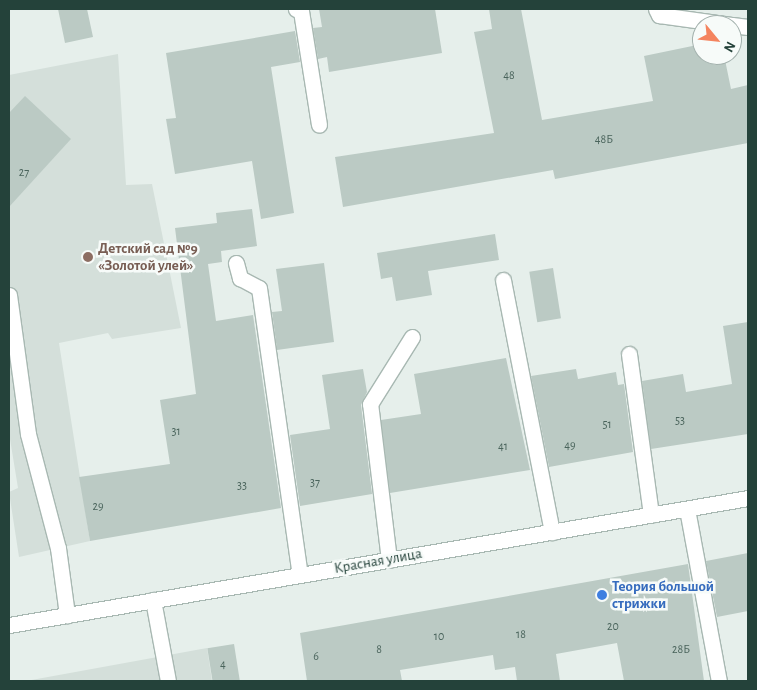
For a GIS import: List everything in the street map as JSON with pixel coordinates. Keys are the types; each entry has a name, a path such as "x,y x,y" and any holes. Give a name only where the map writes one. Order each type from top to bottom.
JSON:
{"street":[{"path":"296,9 302,11 319,125"},
{"path":"656,9 659,15 692,20"},
{"path":"236,263 240,278 259,288 300,575"},
{"path":"503,280 552,532"},
{"path":"9,295 28,434 58,548 67,615"},
{"path":"388,560 370,404 412,337"},
{"path":"629,354 651,515"},
{"name":"Красная улица","path":"9,625 748,498"},
{"path":"687,509 718,681"},
{"path":"153,600 168,681"}],"shaded area":[{"name":"Детский сад №9 «Золотой улей»","path":"118,54 126,185 152,184 181,328 112,339 108,333 59,343 90,541 19,557 9,492 18,488 9,433 9,75"},
{"path":"207,648 212,681 26,681"}],"building":[{"path":"58,9 87,9 93,37 65,43"},
{"path":"319,9 435,9 442,53 329,72 327,57 318,59 313,28 322,27"},
{"path":"489,9 521,9 542,120 653,101 644,56 692,46 692,65 726,65 731,89 748,85 748,143 555,179 553,170 343,207 335,157 494,133 474,32 492,29"},
{"path":"295,31 300,62 271,67 294,213 261,219 252,161 175,174 166,119 176,118 166,53"},
{"path":"25,96 71,139 9,207 9,113"},
{"path":"252,209 257,246 221,251 222,262 208,264 216,321 253,315 281,508 90,541 79,477 170,464 160,400 196,394 175,228 217,223 216,213"},
{"path":"495,234 499,260 428,271 432,295 396,301 392,277 381,279 377,253"},
{"path":"324,263 334,342 277,350 272,312 282,311 276,269"},
{"path":"553,268 561,318 537,322 529,272"},
{"path":"748,322 748,434 651,449 642,381 683,374 686,392 732,384 723,326"},
{"path":"506,358 530,470 390,493 381,420 421,414 414,374"},
{"path":"363,369 367,392 361,405 372,494 300,506 290,435 330,429 322,375"},
{"path":"576,369 578,379 616,372 618,385 624,384 633,452 549,467 531,376"},
{"path":"748,553 748,611 717,617 706,561"},
{"path":"688,564 704,681 624,681 617,643 556,654 560,681 517,681 515,667 495,670 493,655 400,670 402,681 307,681 300,633"},
{"path":"234,644 240,681 213,681 207,648"}],"place":[{"name":"Детский сад №9 «Золотой улей»","path":"88,257"},
{"name":"Теория большой стрижки","path":"602,595"}]}
